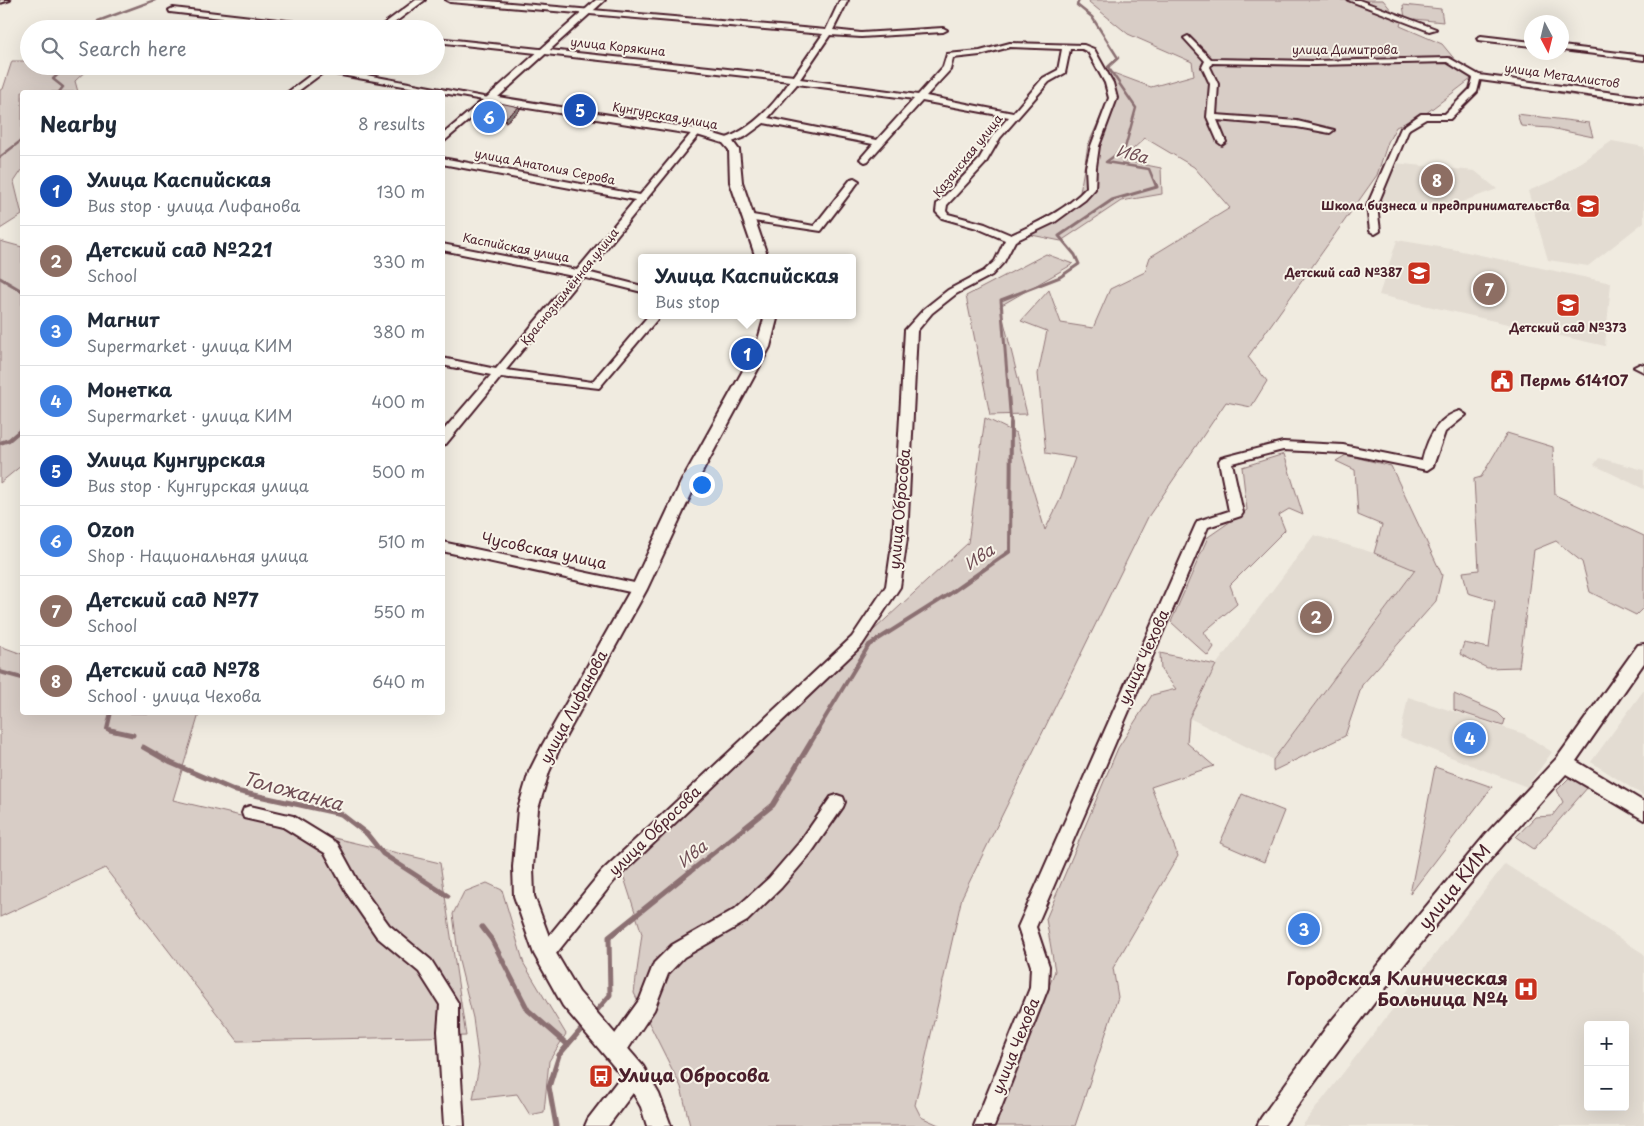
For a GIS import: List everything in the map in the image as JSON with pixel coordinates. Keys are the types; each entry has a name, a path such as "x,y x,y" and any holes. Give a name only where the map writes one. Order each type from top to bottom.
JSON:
{"street":[{"path":"0,1 6,0"},
{"path":"393,20 421,0"},
{"path":"450,0 868,35 943,30"},
{"path":"445,137 601,0"},
{"path":"761,254 736,182 734,150 727,141 740,137 763,120 795,80 828,32 844,0"},
{"path":"1352,0 1432,30"},
{"path":"173,10 260,20"},
{"path":"1188,38 1209,62 1206,66 1214,84 1211,117 1222,142"},
{"path":"1481,38 1524,43"},
{"name":"улица Корякина","path":"445,41 795,80 922,98 1016,116"},
{"path":"865,159 922,98 947,68 950,56 980,53 1010,44 1084,47 1090,51 1109,83 1113,98 1095,146 1091,167 1092,187 1082,198 1052,220 1011,239"},
{"name":"Казанская улица","path":"1011,239 981,226 945,216 941,212 942,204 982,162 996,137 1046,80 1062,71 1066,47"},
{"path":"1569,49 1644,58"},
{"name":"улица Димитрова","path":"1209,62 1314,63 1449,60 1477,77"},
{"path":"295,90 315,75"},
{"name":"Кунгурская улица","path":"361,75 442,90"},
{"path":"1375,231 1372,206 1405,128 1424,116 1447,117 1474,90 1477,77"},
{"name":"улица Металлистов","path":"1477,77 1644,100"},
{"name":"Кунгурская улица","path":"445,91 697,132 727,141"},
{"path":"1211,117 1297,124 1330,130"},
{"path":"763,120 880,143"},
{"name":"Краснознамённая улица","path":"445,437 697,132"},
{"name":"улица Анатолия Серова","path":"445,162 643,199"},
{"path":"747,217 818,229 854,181"},
{"name":"улица Обросова","path":"545,954 608,876 857,641 893,587 900,538 911,330 928,311 952,292 988,273 999,262 1011,239"},
{"name":"Каспийская улица","path":"445,248 581,274 638,288"},
{"path":"445,362 500,373 595,386 652,319"},
{"name":"улица Лифанова","path":"659,1126 651,1102 635,1074 571,999 545,954 524,896 523,867 528,808 539,772 552,744 639,589 689,482 763,347 771,319"},
{"name":"улица Чехова","path":"984,1126 1039,988 1040,966 1027,927 1202,524 1236,513 1225,461 1283,446 1343,449 1427,466 1433,439 1446,422 1460,415"},
{"name":"Чусовская улица","path":"445,547 639,589"},
{"name":"улица КИМ","path":"1270,1126 1336,1033 1493,840 1564,763 1644,650"},
{"path":"1564,763 1644,812"},
{"path":"615,1052 647,1004 661,969 678,951 741,915 775,883 805,848 837,802"},
{"path":"250,812 287,821 331,848 354,890 383,931 425,966 444,995 449,1003 448,1031 454,1126"},
{"path":"595,1126 635,1074"}],"shaded area":[{"path":"1090,0 1383,0 1401,22 1400,26 1442,44 1471,79 1425,114 1396,127 1388,142 1377,175 1248,357 1267,381 1251,407 1226,402 1148,517 962,897 915,1105 921,1117 941,1126 690,1126 681,1087 634,993 642,934 620,865 968,543 985,418 1016,433 1045,530 1059,502 1075,458 1046,453 1038,374 1047,331 1021,321 1049,290 1061,323 1093,328 1110,289 1145,272 1150,257 1230,208 1194,167 1145,138 1121,160 1161,168 1162,194 1121,201 1061,241 1017,232 1079,198 1088,145 1108,100 1100,68 1151,87 1194,75 1192,62 1128,34 1089,2"},
{"path":"1403,5 1441,9 1443,22 1405,18"},
{"path":"12,61 20,61 20,75 81,75 75,81 77,90 20,90 20,173 14,182 20,207 20,216 0,229 0,90 3,89"},
{"path":"1536,87 1644,102 1644,105 1536,90"},
{"path":"1517,114 1589,123 1593,137 1550,128 1521,126"},
{"name":"Школа бизнеса и предпринимательства","path":"1612,141 1644,147 1644,222 1588,266 1548,260 1528,191 1554,180"},
{"path":"1394,163 1475,171 1497,189 1445,208 1380,204"},
{"path":"1397,240 1457,250 1611,283 1605,346 1379,295"},
{"path":"0,241 20,246 20,467 0,483"},
{"path":"1046,254 1073,264 1000,306 1027,414 990,415 966,296"},
{"path":"1507,433 1553,447 1555,495 1644,536 1644,607 1636,615 1590,592 1582,562 1556,541 1534,550 1519,667 1487,668 1460,654 1464,643 1489,648 1495,601 1468,593 1463,572 1479,570 1474,479 1481,477"},
{"path":"1284,454 1303,515 1289,509 1279,515 1285,530 1230,585 1237,604 1204,632 1214,647 1208,656 1171,622 1208,537 1247,510 1242,467"},
{"path":"1346,455 1391,466 1442,575 1436,601 1362,685 1345,736 1273,771 1273,760 1415,570 1374,553 1382,525 1358,515 1355,470 1336,461"},
{"path":"1599,458 1644,470 1644,489 1594,465"},
{"path":"1314,535 1374,553 1415,570 1273,760 1189,718 1216,665"},
{"path":"0,646 20,653 20,715 199,715 173,800 440,863 466,1036 238,1041 105,868 0,917"},
{"path":"1160,653 1216,665 1189,718 1187,743 1214,766 1151,787 1178,856 1113,968 1118,997 1075,1126 994,1126 1055,971 1046,919 1118,748 1152,695 1176,689 1161,670"},
{"path":"1644,690 1644,796 1591,762"},
{"path":"1454,694 1498,713 1505,720 1503,726 1454,710"},
{"path":"1408,697 1524,734 1552,752 1527,787 1400,737"},
{"path":"1435,767 1492,787 1410,894"},
{"path":"1569,778 1588,787 1534,849 1516,837 1535,817 1552,816 1563,802 1557,790"},
{"path":"1242,794 1284,811 1264,862 1220,843"},
{"name":"Городская Клиническая Больница №4","path":"1505,864 1644,954 1644,1126 1302,1126"},
{"path":"487,883 502,890 524,964 566,1034 549,1061 544,1112 530,1115 517,1094 473,1099 479,1065 473,1018 459,961 453,914 464,892"}],"building":[{"path":"500,103 519,107 505,118 485,115"}],"waterway":[{"name":"Толожанка","path":"101,20 155,0"},
{"name":"Ива","path":"1079,0 1077,5 1092,17 1118,58 1108,67 1136,108 1125,148 1106,162 1149,169 1156,186"},
{"name":"Толожанка","path":"57,75 53,79 63,87 61,90"},
{"name":"Толожанка","path":"0,157 20,142"},
{"name":"Ива","path":"1011,424 1001,300 1060,277 1079,264 1075,255 1059,236 1112,200 1157,187 1156,184"},
{"name":"Толожанка","path":"0,278 20,290"},
{"name":"Ива","path":"817,731 869,645 948,595 1010,551 1011,424"},
{"name":"Толожанка","path":"0,443 9,440 20,431"},
{"name":"Толожанка","path":"0,672 20,677"},
{"name":"Толожанка","path":"110,715 107,729 115,731"},
{"name":"Толожанка","path":"110,730 133,735"},
{"name":"Ива","path":"593,1015 610,995 609,937 773,805 818,730"},
{"name":"Толожанка","path":"143,747 171,763 236,791 341,814 367,834 383,854 448,896"},
{"name":"Толожанка","path":"482,927 492,940 528,1010 568,1045"},
{"name":"Ива","path":"568,1045 585,1025"},
{"name":"Ива","path":"556,1126 549,1087 559,1055 568,1045"}],"place":[{"name":"Улица Кунгурская","path":"580,110"},
{"name":"Ozon","path":"489,117"},
{"name":"Детский сад №78","path":"1437,180"},
{"name":"Школа бизнеса и предпринимательства","path":"1588,206"},
{"name":"Детский сад №387","path":"1419,273"},
{"name":"Детский сад №77","path":"1489,289"},
{"name":"Детский сад №373","path":"1568,305"},
{"name":"Улица Каспийская","path":"747,354"},
{"name":"Пермь 614107","path":"1502,381"},
{"name":"Детский сад №221","path":"1316,617"},
{"name":"Монетка","path":"1470,738"},
{"name":"Магнит","path":"1304,929"},
{"name":"Городская Клиническая Больница №4","path":"1526,989"},
{"name":"Улица Обросова","path":"601,1076"}]}
